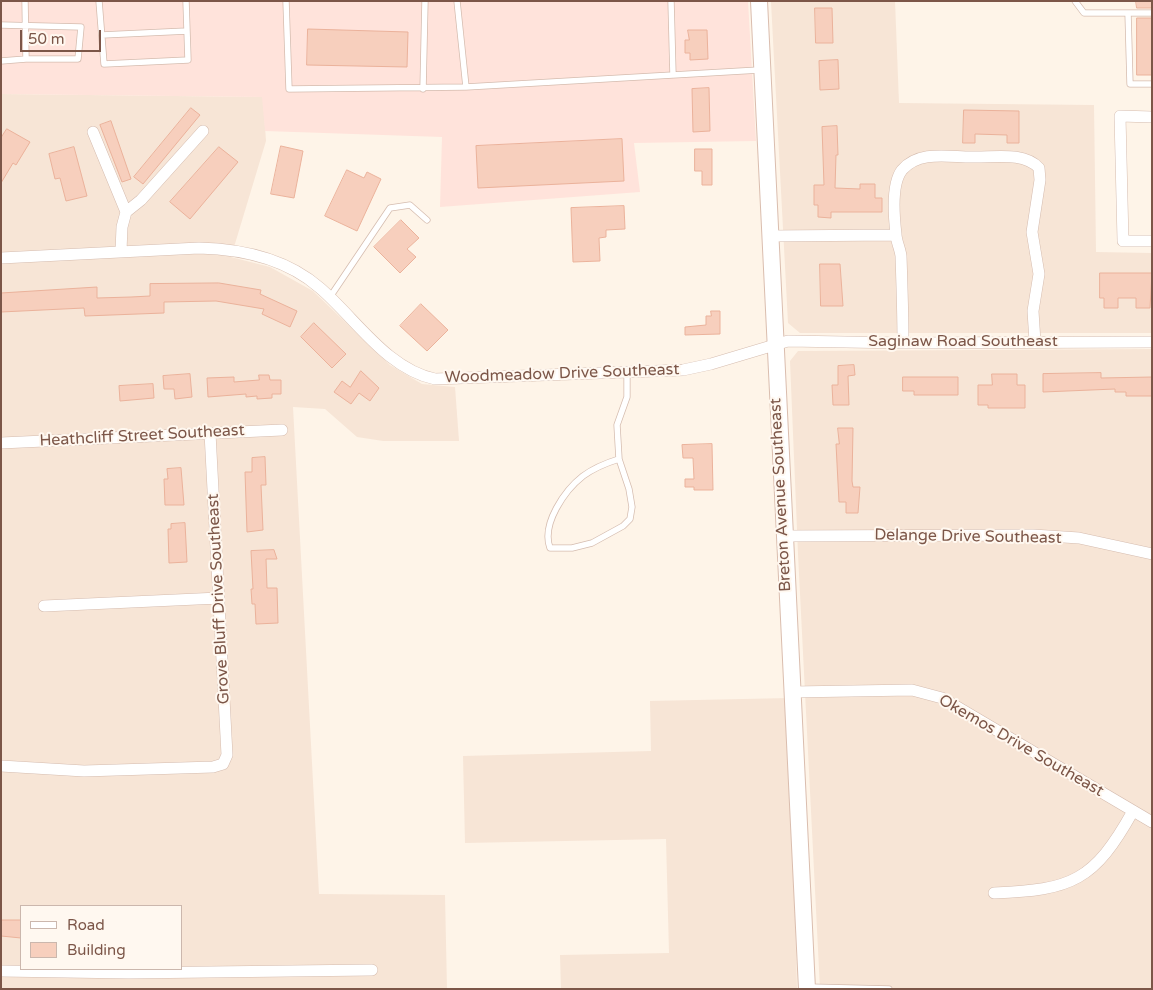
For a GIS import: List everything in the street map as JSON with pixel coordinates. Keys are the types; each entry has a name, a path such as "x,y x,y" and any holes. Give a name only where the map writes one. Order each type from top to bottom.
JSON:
{"main road":[{"name":"Breton Avenue Southeast","path":"759,1 783,536 794,692 807,988"}],"street":[{"path":"1152,117 1120,116 1123,241 1152,241"},
{"path":"121,251 122,227 126,212 140,200 202,131"},
{"path":"93,132 126,212"},
{"path":"903,343 900,252 896,235 896,190 902,170 913,162 929,156 1023,158 1033,161 1040,168 1032,232 1039,274 1033,311 1034,342"},
{"path":"769,236 896,235"},
{"name":"Woodmeadow Drive Southeast","path":"1,258 121,251 230,248 296,271 330,297 396,361 421,376 459,379 683,370 700,367 774,345"},
{"name":"Saginaw Road Southeast","path":"774,345 788,341 903,343 1152,342"},
{"name":"Heathcliff Street Southeast","path":"1,443 282,430"},
{"name":"Grove Bluff Drive Southeast","path":"1,766 84,771 214,767 223,764 226,755 220,598 210,433"},
{"name":"Delange Drive Southeast","path":"783,536 1033,535 1079,538 1152,554"},
{"path":"44,606 220,598"},
{"name":"Okemos Drive Southeast","path":"794,692 912,690 942,698 1152,822"},
{"path":"994,893 1039,891 1070,882 1098,863 1116,841 1133,811"},
{"path":"1,971 129,973 372,970"}],"lane":[{"path":"25,1 26,59"},
{"path":"99,1 104,64 188,60 186,1"},
{"path":"286,1 288,89 423,89 762,70"},
{"path":"423,89 425,1"},
{"path":"457,1 466,87"},
{"path":"671,1 673,76"},
{"path":"1075,1 1084,13 1152,13"},
{"path":"1128,13 1130,84 1152,84"},
{"path":"1,25 81,27 78,59 1,61"},
{"path":"102,36 187,31"},
{"path":"330,297 390,208 410,205 427,220"},
{"path":"618,459 599,466 583,476 570,489 549,527 547,540 550,548 572,548 592,543 628,522 632,507 629,489 618,459 617,425 628,397 627,372"},
{"path":"807,988 889,989"}],"shaded area":[{"path":"1,1 748,1 756,141 634,143 640,192 440,207 442,137 265,131 262,97 1,94"},
{"path":"895,1 899,103 1094,105 1096,252 1152,253 1152,333 800,333 788,323 771,2"},
{"path":"1,94 263,97 266,141 231,257 270,267 313,291 390,365 422,384 455,387 459,441 383,441 357,437 325,409 293,407 319,894 445,895 447,989 1,989"},
{"path":"1152,349 1152,989 820,989 790,361 798,351"},
{"path":"789,698 797,989 561,989 560,955 669,953 666,839 465,843 463,756 651,751 650,701"}],"building":[{"path":"1136,1 1152,1 1152,8 1137,8"},
{"path":"815,8 832,8 833,43 816,43"},
{"path":"1137,18 1152,18 1152,75 1137,75"},
{"path":"308,29 408,32 407,67 307,65"},
{"path":"688,30 707,30 708,59 690,60 690,53 685,53 685,40 689,40"},
{"path":"838,60 839,89 820,90 819,61"},
{"path":"709,88 710,131 693,132 692,89"},
{"path":"191,108 200,115 143,184 134,177"},
{"path":"964,110 1019,111 1019,143 1007,143 1007,135 975,134 975,143 963,143"},
{"path":"111,121 131,179 122,182 100,125"},
{"path":"837,126 838,155 836,155 835,188 860,189 860,184 875,184 875,198 882,198 882,212 831,212 831,218 818,217 818,205 814,205 814,185 824,185 822,127"},
{"path":"7,129 30,142 16,165 13,163 1,183 1,138"},
{"path":"622,139 624,181 478,188 476,146"},
{"path":"281,146 303,151 294,198 271,194"},
{"path":"74,147 87,196 66,201 60,178 55,179 49,154"},
{"path":"219,147 238,162 190,219 170,202"},
{"path":"695,149 712,149 712,185 702,185 702,171 695,171"},
{"path":"347,170 364,178 367,172 381,179 357,231 325,216"},
{"path":"624,206 625,229 606,230 606,237 599,238 600,261 573,262 571,208"},
{"path":"401,220 419,238 407,249 416,257 400,273 374,247"},
{"path":"820,264 840,264 843,306 821,306"},
{"path":"1100,273 1152,273 1150,308 1136,308 1136,298 1118,298 1118,308 1104,308 1104,298 1100,298"},
{"path":"219,283 261,290 260,294 297,311 290,327 262,314 264,309 216,301 164,302 164,313 85,316 84,308 1,312 1,293 97,287 97,298 131,297 150,296 150,284"},
{"path":"421,304 448,330 427,351 400,326"},
{"path":"711,311 720,311 720,334 685,335 685,327 706,325 706,316 711,316"},
{"path":"314,323 346,354 332,368 301,337"},
{"path":"854,365 855,375 848,376 849,405 833,405 832,385 838,385 838,366"},
{"path":"361,371 379,388 370,401 359,393 351,404 334,392 342,381 350,387"},
{"path":"1101,373 1101,378 1152,377 1152,396 1126,396 1126,392 1115,392 1115,389 1043,392 1043,374"},
{"path":"190,374 192,397 175,399 174,389 164,389 163,376"},
{"path":"992,374 1017,374 1017,385 1025,385 1025,408 988,408 988,405 978,405 978,385 992,385"},
{"path":"259,375 269,375 270,380 281,380 281,394 272,394 272,398 257,399 257,396 246,397 246,394 208,397 207,378 234,377 234,382 259,380"},
{"path":"903,377 958,377 958,395 914,395 914,391 903,391"},
{"path":"153,384 154,398 120,401 119,386"},
{"path":"838,428 853,428 852,481 853,487 860,487 858,513 846,513 846,502 839,502 836,444 839,444"},
{"path":"712,444 713,490 694,490 694,487 685,487 685,479 694,479 693,458 683,458 682,445"},
{"path":"265,457 266,485 261,485 263,530 247,532 245,472 252,472 252,458"},
{"path":"181,468 184,505 165,505 164,479 168,479 167,469"},
{"path":"185,523 187,562 169,563 168,529 171,529 171,524"},
{"path":"274,550 277,559 266,559 267,588 277,588 278,623 256,624 255,604 252,604 251,551"},
{"path":"1,920 20,920 20,938 1,936"}]}
